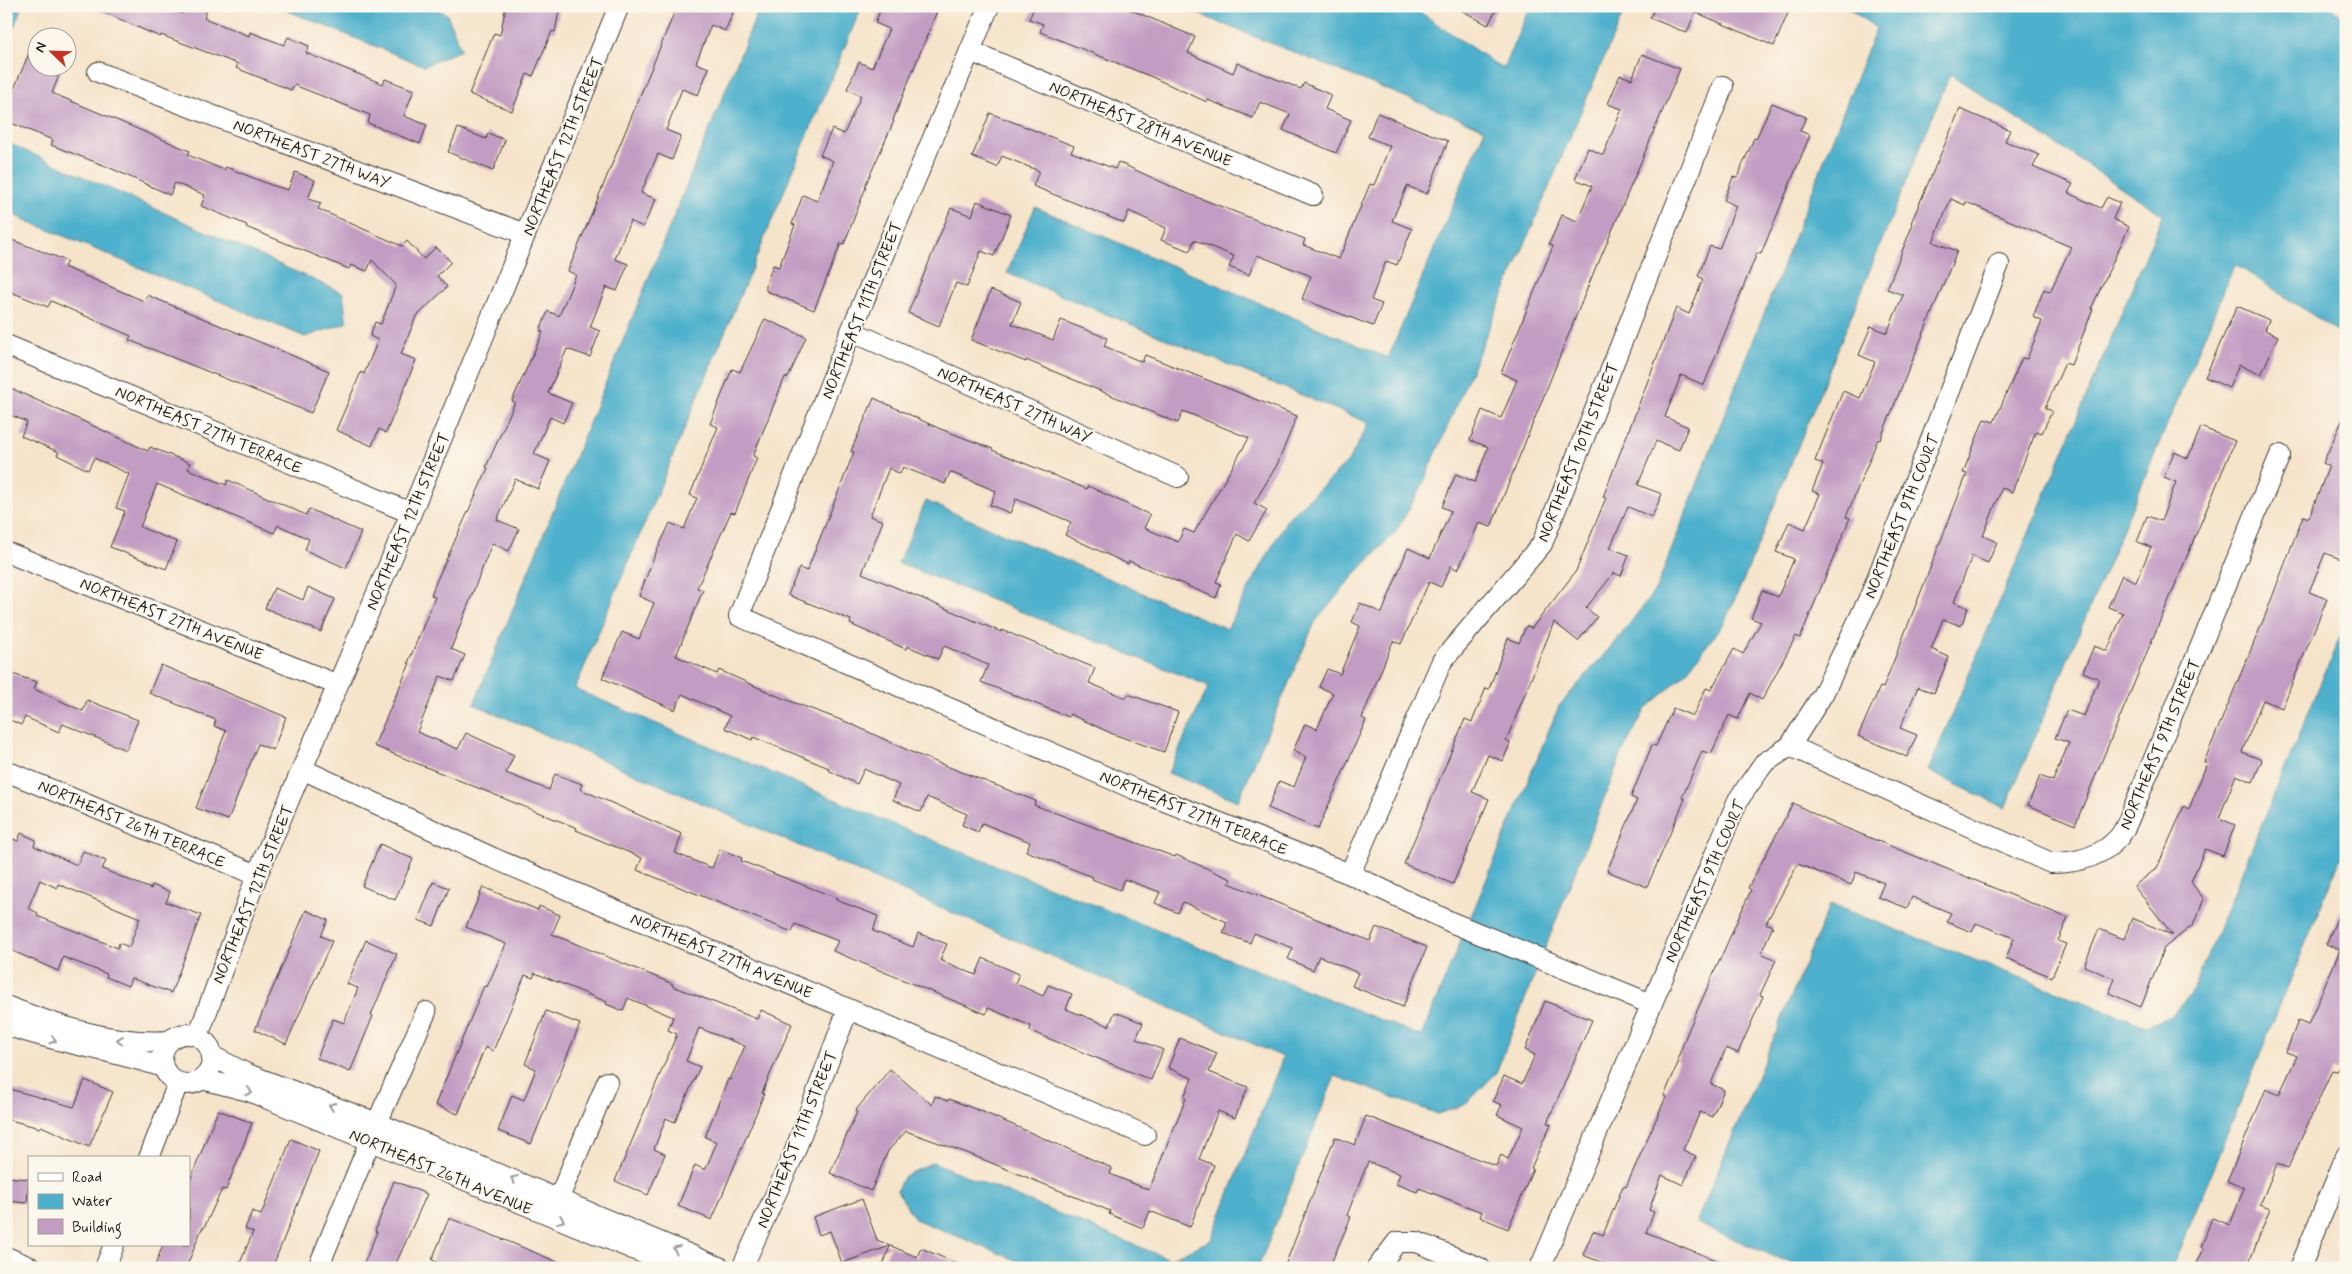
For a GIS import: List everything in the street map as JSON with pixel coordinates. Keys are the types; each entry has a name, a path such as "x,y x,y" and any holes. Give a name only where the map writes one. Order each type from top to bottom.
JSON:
{"street":[{"name":"NORTHEAST 12TH STREET","path":"198,1036 257,875 411,513 619,6"},
{"name":"NORTHEAST 11TH STREET","path":"739,616 851,332 989,6"},
{"name":"NORTHEAST 28TH AVENUE","path":"970,51 1313,195"},
{"name":"NORTHEAST 27TH WAY","path":"98,72 525,234"},
{"name":"NORTHEAST 10TH STREET","path":"1350,874 1442,661 1542,544 1723,86"},
{"name":"NORTHEAST 9TH COURT","path":"1540,1268 1738,800 1764,764 1790,746 1823,694 1871,594 1999,264"},
{"name":"NORTHEAST 27TH WAY","path":"851,332 1178,477"},
{"name":"NORTHEAST 27TH TERRACE","path":"6,345 411,513"},
{"name":"NORTHEAST 9TH STREET","path":"1790,746 2051,863 2073,863 2097,854 2120,837 2280,455"},
{"name":"NORTHEAST 27TH AVENUE","path":"6,552 338,684"},
{"name":"NORTHEAST 27TH TERRACE","path":"739,616 1134,789 1350,874 1453,923 1652,1004"},
{"name":"NORTHEAST 27TH AVENUE","path":"302,769 493,858 1145,1135"},
{"name":"NORTHEAST 26TH TERRACE","path":"6,771 257,875"},
{"path":"6,1006 78,1031 119,1040 169,1041"},
{"name":"NORTHEAST 11TH STREET","path":"742,1268 793,1156 848,1009"},
{"name":"NORTHEAST 26TH AVENUE","path":"374,1132 426,1012"},
{"path":"6,1025 63,1043 136,1058 163,1067"},
{"path":"189,1033 198,1036 210,1048 211,1064 202,1078 187,1084 178,1083 170,1078 163,1067 162,1052 169,1041 180,1034 189,1033"},
{"name":"NORTHEAST 26TH AVENUE","path":"212,1056 245,1074 679,1268"},
{"name":"NORTHEAST 26TH AVENUE","path":"202,1078 249,1091 374,1132 559,1198 721,1268"},
{"name":"NORTHEAST 26TH AVENUE","path":"559,1198 607,1082"},
{"path":"150,1156 178,1083"},
{"path":"318,1268 374,1132"},
{"path":"2300,1268 2346,1156"},
{"path":"1377,1268 1397,1242 1417,1242 1480,1268"},
{"path":"105,1268 114,1246"},
{"path":"6,1257 32,1268"}],"water":[{"path":"6,6 22,6 6,49"},
{"path":"276,6 429,6 447,14 461,50 424,66"},
{"path":"760,6 862,6 575,689 890,823 1421,1036 1559,706 1621,635 1656,589 1876,28 1845,6 2329,6 2346,18 2346,337 2235,264 2005,808 1928,771 2163,215 1950,74 1744,579 1724,623 1685,674 1645,710 1622,753 1496,1073 1466,1104 1438,1114 1335,1076 1258,1268 1035,1268 915,1219 897,1191 903,1177 933,1162 1169,1259 1211,1240 1283,1057 474,704"},
{"path":"1178,6 1411,6 1503,69 1530,6 1626,6 1423,484 1395,533 1357,572 1315,622 1238,801 1168,773 1209,686 898,563 926,501 1227,629 1287,519 1348,462 1369,423 1007,273 1035,207 1388,358 1485,129"},
{"path":"6,142 343,293 347,323 305,337 6,212"},
{"path":"2346,622 2346,845 2172,1268 1802,1268 1696,1223 1830,904 2146,1026 2169,1017 2191,994"}],"building":[{"path":"90,6 165,6 182,14 185,6 208,6 204,18 249,36 250,32 284,45 288,37 309,46 306,53 383,84 385,79 414,90 404,116 427,125 420,144 368,123 370,115 294,85 291,90 236,68 238,64 161,35 160,37"},
{"path":"506,6 560,6 555,32 552,31 533,76 527,74 512,111 469,94 494,33 500,35"},
{"path":"677,6 736,6 725,31 711,25 696,63 709,68 698,95 682,89 666,130 681,136 672,160 658,154 641,193 656,199 643,227 630,221 615,259 628,264 617,291 606,287 590,327 600,331 590,357 567,349 548,393 572,403 563,423 550,417 534,454 550,461 538,489 515,479 497,520 519,529 509,551 492,543 451,649 465,655 454,681 440,676 417,732 458,749 466,733 514,755 506,773 549,790 555,774 582,784 580,789 682,834 675,853 712,868 720,849 742,858 741,861 878,916 873,931 913,947 918,933 947,944 940,960 976,975 983,958 1019,974 1015,983 1043,996 1048,985 1072,994 1066,1009 1109,1026 1115,1012 1143,1023 1136,1039 1163,1050 1151,1080 1030,1031 1031,1026 988,1008 986,1014 833,951 838,941 795,924 792,932 637,870 642,858 576,830 577,828 374,746 410,663 408,663 435,597 431,595 436,582 488,468 486,467 515,402 512,401 543,332 540,331 548,311 559,316 576,275 568,271"},
{"path":"882,6 939,6 894,121 865,186 844,244 841,243 814,310 766,291 766,284 773,265 779,267 795,225 792,224 803,195 817,201 833,161 820,155 832,129 844,134 861,96 847,89 859,62 872,68 889,29 875,23"},
{"path":"1035,6 1122,6 1195,37 1188,53 1233,73 1237,63 1301,89 1304,83 1331,95 1325,109 1351,120 1336,153 1283,130 1290,114 1260,102 1253,118 1208,100 1207,102 1152,77 1040,32 1043,24 1029,19"},
{"path":"1454,6 1498,6 1488,25"},
{"path":"1655,6 1791,6 1774,46 1695,12 1687,33 1650,18"},
{"path":"1642,54 1680,69 1597,264 1491,527 1479,523 1458,570 1451,566 1441,587 1429,582 1401,644 1393,641 1362,718 1366,720 1318,829 1268,808 1279,781 1294,787 1306,757 1293,751 1305,724 1317,729 1333,693 1319,687 1327,669 1340,674 1360,626 1352,622 1360,603 1382,613 1408,548 1430,558 1451,511 1442,507 1456,474 1475,482 1488,447 1470,440 1482,410 1501,418 1517,380 1501,373 1553,246 1549,244 1562,215 1577,221 1592,186 1575,179 1588,148 1603,155 1622,109 1608,104 1620,75 1632,79"},
{"path":"28,55 28,78 58,78 52,93 190,151 188,155 224,170 226,167 288,190 295,172 315,180 308,199 321,203 318,209 402,246 407,241 424,259 436,247 451,262 437,276 447,287 416,317 401,354 416,360 386,433 379,429 372,446 336,430 361,372 364,374 378,340 370,336 375,322 381,324 396,285 372,260 367,271 351,265 349,269 246,227 247,225 201,206 205,195 175,183 170,195 108,167 51,145 53,140 6,121 6,108"},
{"path":"1772,103 1806,117 1800,131 1810,135 1761,254 1757,253 1704,385 1681,375 1665,417 1688,427 1679,450 1656,441 1638,485 1662,494 1652,517 1628,507 1610,548 1629,555 1621,576 1614,573 1586,608 1597,617 1578,641 1554,622 1506,741 1510,743 1503,761 1488,755 1472,792 1489,799 1453,884 1404,864 1465,719 1472,722 1486,688 1489,689 1508,638 1519,643 1526,626 1532,628 1576,571 1606,498 1603,497 1676,308 1689,314 1703,279 1698,276 1710,246 1719,249 1736,206 1724,200 1733,177 1737,178 1754,138 1756,139"},
{"path":"1960,109 2010,130 2005,141 2039,155 2033,167 2073,184 2068,193 2101,208 2107,197 2120,203 2113,219 2129,227 2091,309 2093,309 2071,365 2065,363 2045,408 2052,411 2042,433 2036,431 2012,492 2002,488 1983,536 1997,542 1988,563 1972,556 1954,602 1968,608 1961,626 1943,619 1931,649 1949,657 1934,693 1918,687 1900,728 1917,735 1907,757 1858,736 1880,687 1883,688 1967,474 1963,473 1984,419 1994,422 2022,358 2027,359 2042,321 2033,317 2044,289 2050,292 2071,247 1966,202 1965,205 1951,199 1933,242 1957,251 1880,440 1878,439 1846,517 1850,518 1800,638 1796,636 1762,700 1750,693 1738,719 1729,715 1711,754 1702,751 1682,798 1685,799 1647,887 1607,871 1637,800 1631,797 1652,745 1656,746 1673,708 1693,716 1706,688 1711,690 1734,649 1743,654 1761,622 1751,618 1762,590 1778,597 1794,559 1776,552 1789,522 1805,529 1820,494 1812,491 1823,464 1815,461 1843,391 1860,398 1875,362 1859,355 1871,326 1887,333 1903,295 1887,289 1913,224 1911,223"},
{"path":"990,113 1074,146 1071,152 1115,169 1118,162 1181,191 1305,239 1303,245 1339,259 1370,184 1374,185 1390,146 1368,137 1377,113 1448,141 1427,194 1407,186 1392,221 1412,229 1397,265 1386,261 1371,300 1382,304 1373,326 1302,299 1311,276 1257,255 1249,275 1229,267 1234,256 1194,240 1190,251 1161,240 1166,228 1129,211 1124,223 1033,186 1039,171 1002,156 997,167 972,157"},
{"path":"458,128 486,139 488,133 505,140 493,171 448,152"},
{"path":"977,201 1011,215 994,256 981,251 967,287 956,283 939,326 908,313 951,208 972,216"},
{"path":"12,240 67,261 64,267 144,301 147,295 329,371 311,413 129,340 131,336 51,301 48,307 6,290 6,253"},
{"path":"991,290 1021,302 1012,324 1053,340 1061,320 1107,338 1104,346 1142,362 1145,355 1297,416 1277,465 1254,503 1267,510 1249,541 1237,534 1216,582 1221,584 1216,598 1129,561 1128,564 1065,535 1071,522 1016,499 1010,513 990,505 996,491 950,472 945,484 903,467 900,474 889,468 870,516 883,521 862,573 1001,632 1002,630 1095,668 1089,683 1126,698 1128,694 1178,712 1164,752 1113,734 1070,714 1069,717 981,682 988,665 944,646 938,659 907,646 906,649 850,624 851,620 788,595 799,568 807,571 854,452 851,451 874,398 938,428 1087,489 1088,486 1150,515 1144,528 1178,542 1184,529 1194,533 1249,438 1183,411 1178,423 1026,360 1026,362 971,340"},
{"path":"2237,306 2269,320 2265,330 2278,336 2261,375 2239,365 2229,388 2205,377"},
{"path":"765,319 806,337 788,378 785,377 753,456 757,458 735,513 731,512 697,588 703,590 676,656 717,674 719,670 782,698 849,723 918,755 1036,801 1034,805 1175,857 1176,855 1231,879 1229,883 1370,941 1376,927 1427,947 1403,1007 1352,986 1358,973 1319,956 1313,970 1288,959 1293,948 1254,933 1250,943 1223,933 1227,922 1183,902 1178,913 1155,903 1160,892 1124,879 1120,890 1092,879 1093,877 1026,851 1030,842 982,823 978,832 962,825 967,814 927,797 921,812 893,800 899,785 864,769 857,784 828,770 829,768 753,737 752,740 725,728 730,716 682,694 675,710 602,678 622,632 639,639 654,603 639,596 654,557 670,523 684,529 697,498 690,495 718,427 710,424 732,369 740,372"},
{"path":"6,386 148,451 150,447 190,463 188,469 226,485 228,480 306,515 309,509 361,532 346,568 305,550 309,539 278,525 274,533 157,484 140,527 177,542 166,569 110,547 125,511 116,508 129,474 94,458 88,470 57,455 59,452 21,436 27,422 6,413"},
{"path":"2346,412 2346,561 2325,553 2309,592 2327,599 2282,708 2263,700 2242,752 2262,760 2253,782 2236,775 2219,818 2235,825 2223,856 2205,849 2191,882 2204,899 2193,925 2164,948 2141,1007 2109,993 2115,979 2084,966 2099,929 2124,939 2132,918 2173,935 2134,886 2157,868 2184,806 2189,809 2207,763 2204,762 2265,616 2303,516 2309,518 2329,466 2323,463"},
{"path":"2201,427 2235,441 2075,825 2028,805 2040,776 2053,781 2069,743 2055,738 2067,710 2084,716 2099,679 2083,672 2094,646 2107,651 2123,613 2108,607 2122,575 2136,582 2151,547 2137,542 2147,516 2161,521 2176,482 2164,477 2174,452 2188,458"},
{"path":"308,587 335,599 321,632 265,608 274,588 303,600"},
{"path":"161,665 286,717 273,750 258,744 228,820 196,808 226,731 214,726 216,720 149,693"},
{"path":"6,672 37,682 34,689 83,711 87,700 138,720 126,750 63,724 59,732 25,717 21,725 6,718"},
{"path":"1793,803 1826,820 2068,918 2058,941 2066,944 2052,977 2006,958 2014,938 1976,923 1972,932 1947,922 1951,913 1912,897 1907,908 1878,897 1884,883 1856,872 1851,885 1798,864 1766,923 1773,926 1761,953 1776,960 1760,995 1763,996 1738,1053 1726,1048 1711,1084 1724,1090 1712,1117 1700,1112 1683,1150 1696,1156 1683,1185 1662,1175 1649,1210 1654,1212 1646,1232 1735,1268 1616,1268 1583,1255 1593,1231 1603,1235 1623,1186 1626,1187 1666,1097 1664,1096 1679,1061 1677,1060 1688,1031 1751,890 1748,888"},
{"path":"21,833 36,840 34,846 77,865 83,851 106,861 102,869 151,889 152,885 170,892 166,902 201,915 171,993 131,978 128,986 106,977 107,974 63,957 58,971 6,948 6,836 18,841","holes":["40,880 57,888 58,884 140,918 129,947 119,943 118,948 37,916 38,913 28,908"]},
{"path":"380,844 413,859 395,900 362,886"},
{"path":"433,882 449,888 434,926 418,920"},
{"path":"483,887 538,910 539,906 560,915 552,934 673,984 672,986 757,1019 761,1010 792,1024 762,1093 764,1094 712,1220 678,1206 695,1165 705,1170 717,1142 705,1137 728,1079 730,1080 745,1046 699,1028 686,1061 700,1067 675,1122 666,1118 654,1149 665,1154 648,1195 615,1181 677,1034 668,1030 673,1017 628,998 623,1011 606,1004 607,1002 535,973 533,978 525,975 493,1051 485,1047 458,1114 435,1105 484,986 487,987 506,944 466,927"},
{"path":"2346,898 2346,1049 2337,1071 2332,1070 2288,1168 2277,1164 2260,1205 2270,1209 2247,1268 2195,1268 2204,1248 2201,1247 2212,1218 2230,1225 2244,1188 2227,1181 2266,1089 2279,1095 2297,1056 2286,1052 2298,1021 2308,1025 2340,950 2326,944"},
{"path":"306,910 328,920 321,936 332,941 286,1044 255,1030"},
{"path":"366,940 397,954 371,1015 373,1016 350,1072 317,1058 333,1019 344,1023 358,988 347,984"},
{"path":"1545,1001 1592,1020 1547,1123 1551,1124 1531,1168 1533,1169 1508,1229 1480,1217 1482,1212 1419,1188 1417,1192 1396,1184 1400,1174 1368,1162 1347,1215 1351,1217 1329,1268 1284,1268 1335,1137 1355,1145 1366,1116 1496,1166 1501,1155 1508,1159 1523,1127 1497,1115 1502,1105 1493,1101 1504,1076 1522,1084 1535,1055 1525,1050"},
{"path":"546,1011 580,1024 531,1144 498,1131 512,1095 524,1100 536,1069 525,1064"},
{"path":"1180,1038 1217,1053 1209,1072 1248,1087 1235,1118 1218,1111 1199,1159 1214,1165 1190,1227 1150,1211 1143,1228 1109,1214 1110,1211 967,1153 906,1131 888,1151 871,1191 830,1173 857,1112 855,1111 890,1069 932,1105 935,1096 948,1101 949,1099 983,1112 1112,1168 1110,1174 1149,1190 1186,1098 1184,1097 1192,1078 1168,1068"},
{"path":"85,1080 113,1092 89,1147 41,1126 40,1128 6,1119 6,1088 74,1107"},
{"path":"218,1110 252,1123 226,1190 222,1189 204,1228 202,1228 186,1268 154,1268 163,1246 190,1246 190,1180"},
{"path":"291,1139 319,1151 272,1268 238,1268 253,1232 245,1229 252,1211 261,1215"},
{"path":"6,1177 28,1179 27,1203 6,1201"},
{"path":"394,1181 427,1194 394,1268 362,1268 377,1232 375,1231"},
{"path":"862,1199 877,1240 917,1257 921,1248 967,1268 882,1268 890,1246 842,1263 830,1231 819,1235 813,1217"},
{"path":"449,1218 572,1268 452,1268 432,1260"}]}
